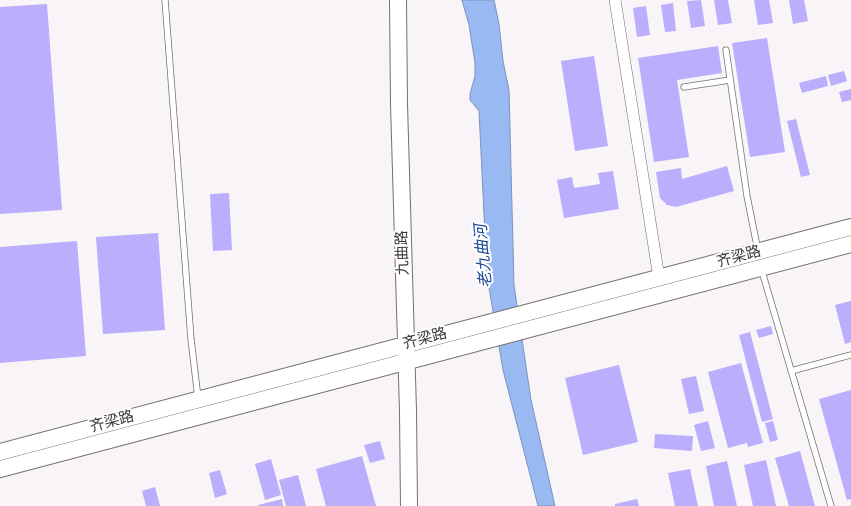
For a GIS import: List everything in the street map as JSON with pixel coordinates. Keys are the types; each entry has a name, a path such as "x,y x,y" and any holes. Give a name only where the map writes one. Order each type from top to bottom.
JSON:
{"main road":[{"name":"九曲路","path":"398,0 399,104 409,506"},
{"name":"齐梁路","path":"0,452 851,227"},
{"name":"齐梁路","path":"0,469 851,244"},
{"path":"758,252 761,268"}],"street":[{"path":"615,0 659,278"}],"lane":[{"path":"165,0 191,339 198,400"},
{"path":"726,50 747,196 758,252"},
{"path":"684,87 730,80"},
{"path":"761,268 831,506"},
{"path":"791,371 851,355"}],"water":[{"path":"462,0 494,0 499,24 503,61 509,90 514,285 531,400 555,506 538,506 503,370 487,276 479,111 470,100 470,94 475,76 475,63 469,25"}],"building":[{"path":"701,0 705,26 691,28 687,1"},
{"path":"714,0 728,0 732,23 718,25"},
{"path":"754,0 769,0 773,23 758,25"},
{"path":"789,0 804,0 808,21 793,24"},
{"path":"673,3 676,31 665,32 661,5"},
{"path":"47,4 62,210 0,214 0,7"},
{"path":"646,6 650,35 637,37 633,8"},
{"path":"767,38 785,152 750,157 732,43"},
{"path":"718,46 722,73 677,80 689,157 654,162 638,58"},
{"path":"594,56 608,146 575,151 561,61"},
{"path":"844,71 847,81 831,86 828,75"},
{"path":"826,76 828,86 802,93 799,83"},
{"path":"851,89 851,100 842,102 839,92"},
{"path":"796,119 810,175 801,177 787,121"},
{"path":"727,166 734,191 676,207 667,205 660,198 656,172 681,168 682,179"},
{"path":"613,171 619,209 564,218 557,180 572,177 574,188 600,184 598,173"},
{"path":"229,193 232,250 213,251 210,194"},
{"path":"158,233 165,330 103,334 96,237"},
{"path":"77,241 86,356 0,363 0,247"},
{"path":"851,301 851,342 845,344 835,305"},
{"path":"771,326 773,334 759,338 756,330"},
{"path":"750,332 773,419 762,422 739,335"},
{"path":"741,363 763,443 748,447 747,443 728,448 708,372"},
{"path":"619,365 638,442 583,455 565,378"},
{"path":"696,376 704,411 689,414 681,379"},
{"path":"851,390 851,499 847,500 819,399"},
{"path":"708,421 715,448 701,451 694,425"},
{"path":"773,421 778,440 770,442 765,423"},
{"path":"655,434 693,436 692,451 654,448"},
{"path":"380,441 385,459 370,463 364,445"},
{"path":"800,451 815,506 789,506 775,458"},
{"path":"362,456 376,506 326,506 316,469"},
{"path":"271,459 281,495 265,500 255,464"},
{"path":"766,460 776,506 753,506 744,465"},
{"path":"727,461 737,506 714,506 706,466"},
{"path":"690,469 698,506 675,506 668,473"},
{"path":"220,470 227,494 215,498 209,473"},
{"path":"298,475 306,506 286,506 279,480"},
{"path":"155,487 160,506 146,506 142,491"},
{"path":"282,499 283,506 258,506 258,505"},
{"path":"637,499 639,506 615,506 615,504"}],"water label":[{"name":"老九曲河","path":"484,256"}]}
